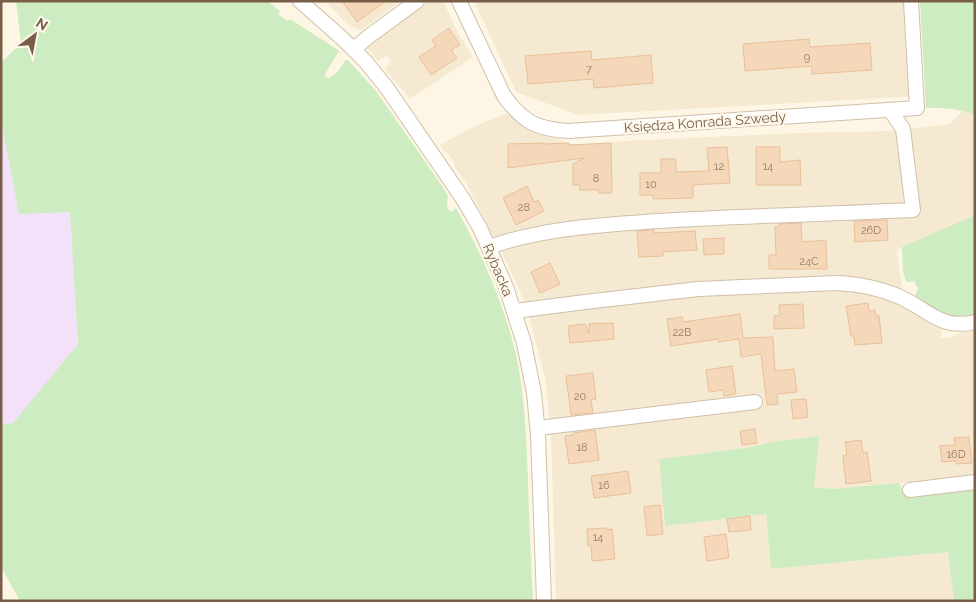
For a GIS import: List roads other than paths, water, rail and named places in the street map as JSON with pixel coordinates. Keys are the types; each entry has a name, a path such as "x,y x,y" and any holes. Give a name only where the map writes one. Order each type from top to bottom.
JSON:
{"street":[{"name":"Rybacka","path":"300,1 331,27 383,82 463,198 489,246 506,286 522,335 532,377 538,428 544,601"},
{"path":"354,50 368,37 417,1"},
{"name":"Księdza Konrada Szwedy","path":"459,1 504,96 513,109 523,118 538,126 568,132 917,108 911,1"},
{"path":"489,246 508,240 579,227 715,218 914,210 903,129 890,110"},
{"path":"515,311 698,289 836,282 872,287 885,291 906,300 931,316 945,322 959,324 975,322"},
{"path":"538,428 754,402"},
{"path":"910,490 975,482"}]}
